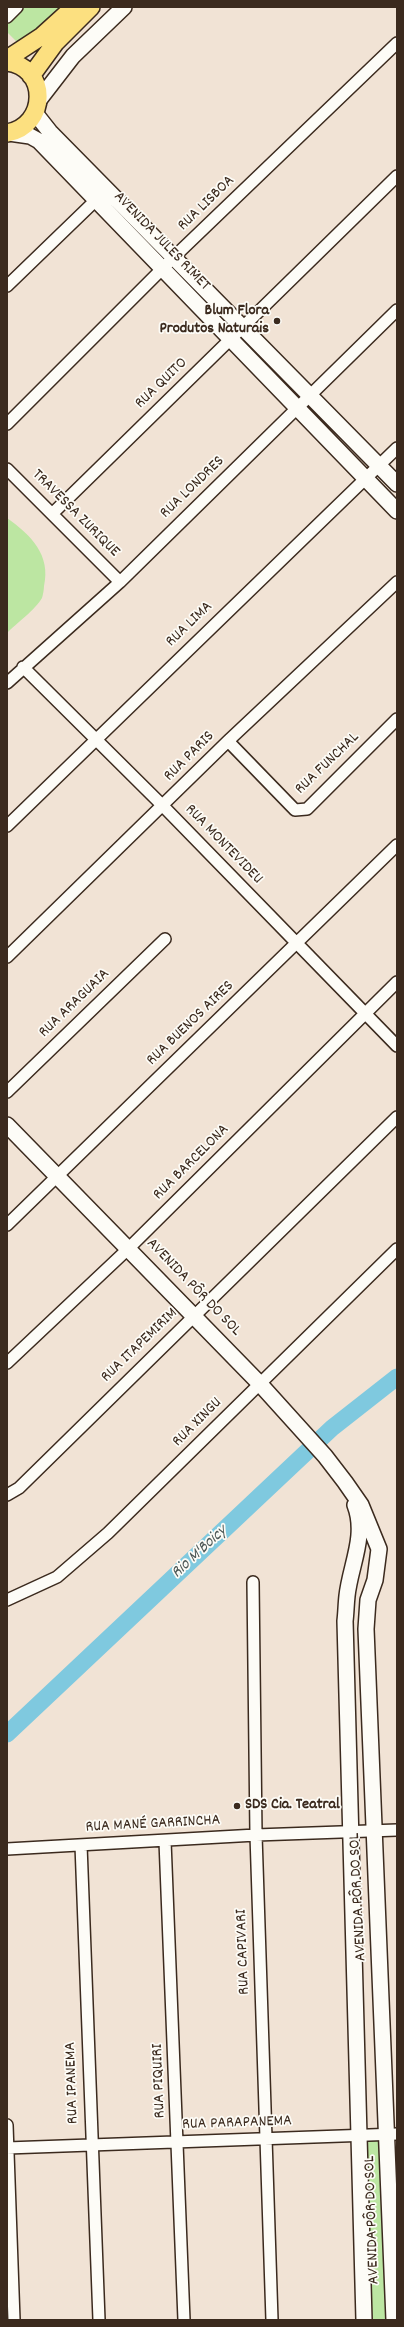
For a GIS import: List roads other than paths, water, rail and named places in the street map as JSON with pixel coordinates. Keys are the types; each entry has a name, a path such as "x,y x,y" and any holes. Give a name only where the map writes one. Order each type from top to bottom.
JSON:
{"main road":[{"path":"7,60 42,36 74,7"},
{"path":"33,78 55,42 91,7"},
{"path":"7,60 19,65 33,78 37,107 24,127 8,133"}],"street":[{"path":"7,17 17,7"},
{"path":"37,107 73,56 124,7"},
{"name":"RUA LISBOA","path":"7,424 174,257 397,43"},
{"path":"33,78 73,56"},
{"name":"AVENIDA JULES RIMET","path":"37,107 50,132 397,484"},
{"name":"AVENIDA JULES RIMET","path":"8,133 30,136 39,141 397,511"},
{"name":"RUA QUITO","path":"53,513 397,176"},
{"path":"7,286 96,200"},
{"name":"RUA LONDRES","path":"7,683 23,667 120,582 397,310"},
{"name":"RUA LIMA","path":"7,826 95,739 397,448"},
{"name":"TRAVESSA ZURIQUE","path":"7,469 53,513 120,582"},
{"name":"RUA PARIS","path":"7,957 228,742 397,582"},
{"name":"RUA MONTEVIDEU","path":"23,667 163,806 364,1014 397,1046"},
{"name":"RUA FUNCHAL","path":"228,742 296,810 307,809 397,719"},
{"name":"RUA BUENOS AIRES","path":"7,1225 397,845"},
{"name":"RUA ARAGUAIA","path":"7,1092 165,940"},
{"name":"RUA BARCELONA","path":"7,1363 129,1248 397,982"},
{"name":"RUA ITAPEMIRIM","path":"7,1495 19,1488 397,1117"},
{"name":"AVENIDA PÔR DO SOL","path":"7,1126 129,1248 260,1384 325,1456 361,1505 379,1549 375,1580 368,1600 366,1629 374,1831 392,2134 394,2320"},
{"name":"RUA XINGU","path":"7,1600 57,1577 97,1543 397,1249"},
{"name":"AVENIDA PÔR DO SOL","path":"345,1482 357,1512 360,1528 347,1596 346,1657 352,1832 364,2320"},
{"path":"356,1554 368,1549 379,1549"},
{"name":"RUA CAPIVARI","path":"253,1582 256,1835 272,2320"},
{"path":"347,1596 353,1599 368,1600"},
{"name":"RUA MANÉ GARRINCHA","path":"7,1849 256,1835 397,1830"},
{"name":"RUA PIQUIRI","path":"165,1841 184,2320"},
{"name":"RUA IPANEMA","path":"81,1845 91,2145 99,2320"},
{"path":"7,2125 14,2320"},
{"name":"RUA PARAPANEMA","path":"7,2147 392,2134"}],"waterway":[{"name":"Rio M'Boicy","path":"7,1734 332,1428 397,1377"}],"place":[{"name":"Blum Flora Produtos Naturais","path":"277,321"},
{"name":"SDS Cia. Teatral","path":"237,1806"}]}
